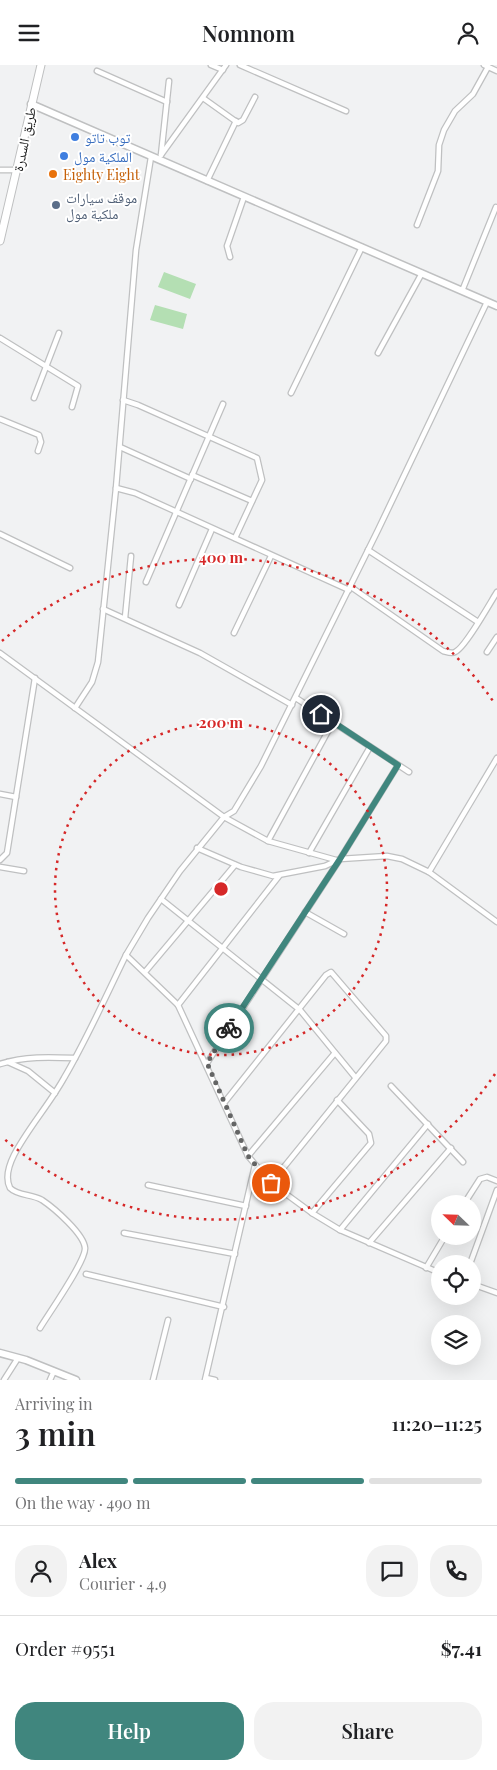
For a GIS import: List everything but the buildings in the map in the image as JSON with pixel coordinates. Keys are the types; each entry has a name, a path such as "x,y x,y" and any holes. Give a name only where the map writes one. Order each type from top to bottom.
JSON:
{"main road":[{"name":"طريق السدرة","path":"0,241 41,65"}],"street":[{"path":"211,65 223,70"},
{"path":"161,158 226,65"},
{"path":"240,65 346,111"},
{"path":"417,225 438,171 439,145 444,130 455,111 473,94 489,66 497,71"},
{"path":"97,71 167,102"},
{"path":"161,158 169,81"},
{"path":"203,98 236,121 241,122 255,97"},
{"path":"31,104 151,157 161,158 207,181 497,306"},
{"path":"207,181 236,121"},
{"path":"75,708 96,672 120,447 136,250 151,157"},
{"path":"0,170 17,170"},
{"path":"230,257 227,246 244,197"},
{"path":"462,291 496,207"},
{"path":"291,393 362,247"},
{"path":"378,353 422,273"},
{"path":"40,1328 84,1258 85,1243 78,1233 40,1199 12,1191 8,1186 7,1178 14,1156 75,1058 126,955 161,899 198,848 224,817 234,811 240,802 296,698 487,302"},
{"path":"34,398 59,333"},
{"path":"0,338 78,386 72,407"},
{"path":"123,400 257,458 262,480 235,539"},
{"path":"146,583 224,404"},
{"path":"0,419 39,435 41,442 38,451"},
{"path":"120,447 252,501"},
{"path":"116,488 135,493 270,556 350,588 443,651 456,652 460,649 497,592"},
{"path":"180,605 212,529"},
{"path":"0,534 70,568"},
{"path":"368,550 478,622"},
{"path":"125,618 131,556"},
{"path":"234,633 270,556"},
{"path":"103,609 200,653 292,705"},
{"path":"487,652 497,638"},
{"path":"0,654 224,817 268,841 338,859 387,856 407,860 429,872 497,922"},
{"path":"0,860 7,853 35,678"},
{"path":"296,698 408,772"},
{"path":"268,841 334,722"},
{"path":"309,853 370,747"},
{"path":"429,872 497,757"},
{"path":"207,1063 398,765"},
{"path":"0,794 16,797"},
{"path":"198,848 235,865 256,872 279,876 325,866 338,859"},
{"path":"145,971 235,865"},
{"path":"0,867 24,871"},
{"path":"178,1005 279,876"},
{"path":"161,899 300,1009 334,1054 355,1077"},
{"path":"305,912 344,934"},
{"path":"126,955 145,971 178,1005 207,1063 248,1156 271,1183 340,1231 431,1270"},
{"path":"224,1103 326,975 332,972 386,1036 386,1041 271,1183"},
{"path":"248,1156 334,1054"},
{"path":"0,1064 6,1061 47,1056 75,1058"},
{"path":"6,1061 28,1071 54,1093"},
{"path":"392,1087 463,1161"},
{"path":"312,1213 371,1143 369,1134 337,1100"},
{"path":"340,1231 428,1124"},
{"path":"369,1243 451,1148"},
{"path":"215,1380 205,1379 224,1307 255,1165"},
{"path":"470,1195 480,1179 487,1177 497,1181"},
{"path":"148,1185 246,1206"},
{"path":"473,1255 497,1190"},
{"path":"124,1233 235,1254"},
{"path":"426,1268 440,1245"},
{"path":"86,1274 224,1307"},
{"path":"481,1287 497,1293"},
{"path":"153,1380 168,1320"},
{"path":"0,1353 76,1380"},
{"path":"4,1380 18,1358"},
{"path":"50,1380 54,1371"}],"green space":[{"path":"164,272 196,284 190,299 158,287"},
{"path":"155,305 187,314 183,329 150,320"}],"way so far":[{"path":"229,1028 207,1063 248,1156 271,1183"}],"place":[{"name":"توب تاتو","path":"75,137"},
{"name":"الملكية مول","path":"64,156"},
{"name":"Eighty Eight","path":"53,174"},
{"name":"موقف سيارات ملكية مول","path":"56,205"}],"route":[{"path":"229,1028 324,880 340,859 398,765 321,714"}]}
